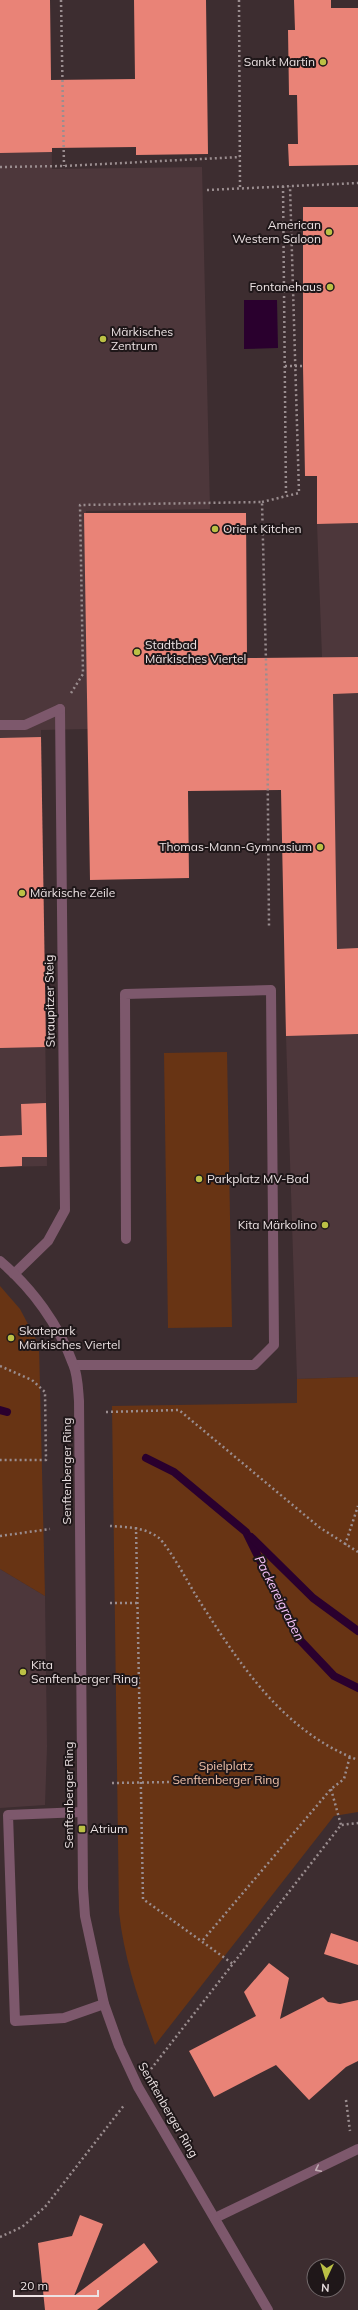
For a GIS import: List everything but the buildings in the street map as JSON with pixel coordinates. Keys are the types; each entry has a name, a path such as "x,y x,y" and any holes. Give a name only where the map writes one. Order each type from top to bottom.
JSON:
{"street":[{"path":"0,725 25,724 60,709"},
{"name":"Straupitzer Steig","path":"14,1274 48,1241 65,1210 60,709"},
{"path":"74,1365 254,1365 274,1345 271,990 125,994 126,1238"},
{"name":"Senftenberger Ring","path":"0,1261 14,1274 50,1316 74,1365 79,1401 82,1812 85,1916 104,2004 119,2046 138,2087 216,2218 268,2310"},
{"path":"82,1812 8,1815 15,2021 64,2018 104,2004"},
{"path":"216,2218 355,2151"}],"path":[{"path":"61,0 64,166"},
{"path":"239,0 240,188"},
{"path":"0,167 64,166 240,157"},
{"path":"208,190 358,183"},
{"path":"283,186 286,496"},
{"path":"60,709 83,674 80,505 262,502 299,493 290,186"},
{"path":"285,366 303,366"},
{"path":"262,502 267,702 269,926"},
{"path":"0,1366 32,1380 45,1392 46,1460 0,1460"},
{"path":"106,1412 180,1410 318,1527 358,1552"},
{"path":"345,1545 358,1506"},
{"path":"110,1526 136,1527 159,1539 233,1653 274,1705 323,1743 358,1760"},
{"path":"136,1527 143,1899 203,1940 233,1964"},
{"path":"0,1536 50,1529"},
{"path":"110,1603 137,1603"},
{"path":"203,1940 331,1789 344,1779 350,1756"},
{"path":"112,1783 173,1782"},
{"path":"331,1789 341,1825"},
{"path":"152,2068 341,1825 358,1822"},
{"path":"346,2100 355,2151"},
{"path":"0,2237 22,2227 46,2207 126,2102"}],"shaded area":[{"name":"Märkisches Zentrum","path":"0,0 50,0 52,169 202,167 210,509 86,511 89,729 41,730 47,1166 0,1167"},
{"path":"244,300 277,300 278,348 244,349"},
{"name":"Thomas-Mann-Gymnasium","path":"358,523 358,1377 297,1379 286,1036 279,658 322,657 317,524"},
{"name":"Kita Senftenberger Ring","path":"0,1569 45,1596 47,1747 45,1805 0,1808"}],"green space":[{"path":"227,1052 232,1327 168,1328 164,1053"},
{"path":"0,1286 20,1309 39,1345 45,1596 0,1569"},
{"name":"Spielplatz Senftenberger Ring","path":"358,1377 358,1812 334,1816 155,2045 128,1963 119,1912 112,1406 297,1403 297,1379"}],"waterway":[{"name":"Packereigraben","path":"0,1410 7,1412"},
{"name":"Packereigraben","path":"146,1458 174,1472 246,1532 299,1639 334,1676 358,1688"},
{"name":"Packereigraben","path":"251,1537 313,1598 358,1631"}],"place":[{"name":"Sankt Martin","path":"323,62"},
{"name":"American Western Saloon","path":"329,232"},
{"name":"Fontanehaus","path":"330,287"},
{"name":"Märkisches Zentrum","path":"103,339"},
{"name":"Orient Kitchen","path":"215,529"},
{"name":"Stadtbad Märkisches Viertel","path":"137,652"},
{"name":"Thomas-Mann-Gymnasium","path":"320,847"},
{"name":"Märkische Zeile","path":"22,893"},
{"name":"Parkplatz MV-Bad","path":"199,1179"},
{"name":"Kita Märkolino","path":"325,1225"},
{"name":"Skatepark Märkisches Viertel","path":"11,1338"},
{"name":"Kita Senftenberger Ring","path":"23,1672"},
{"name":"Atrium","path":"82,1829"}]}
